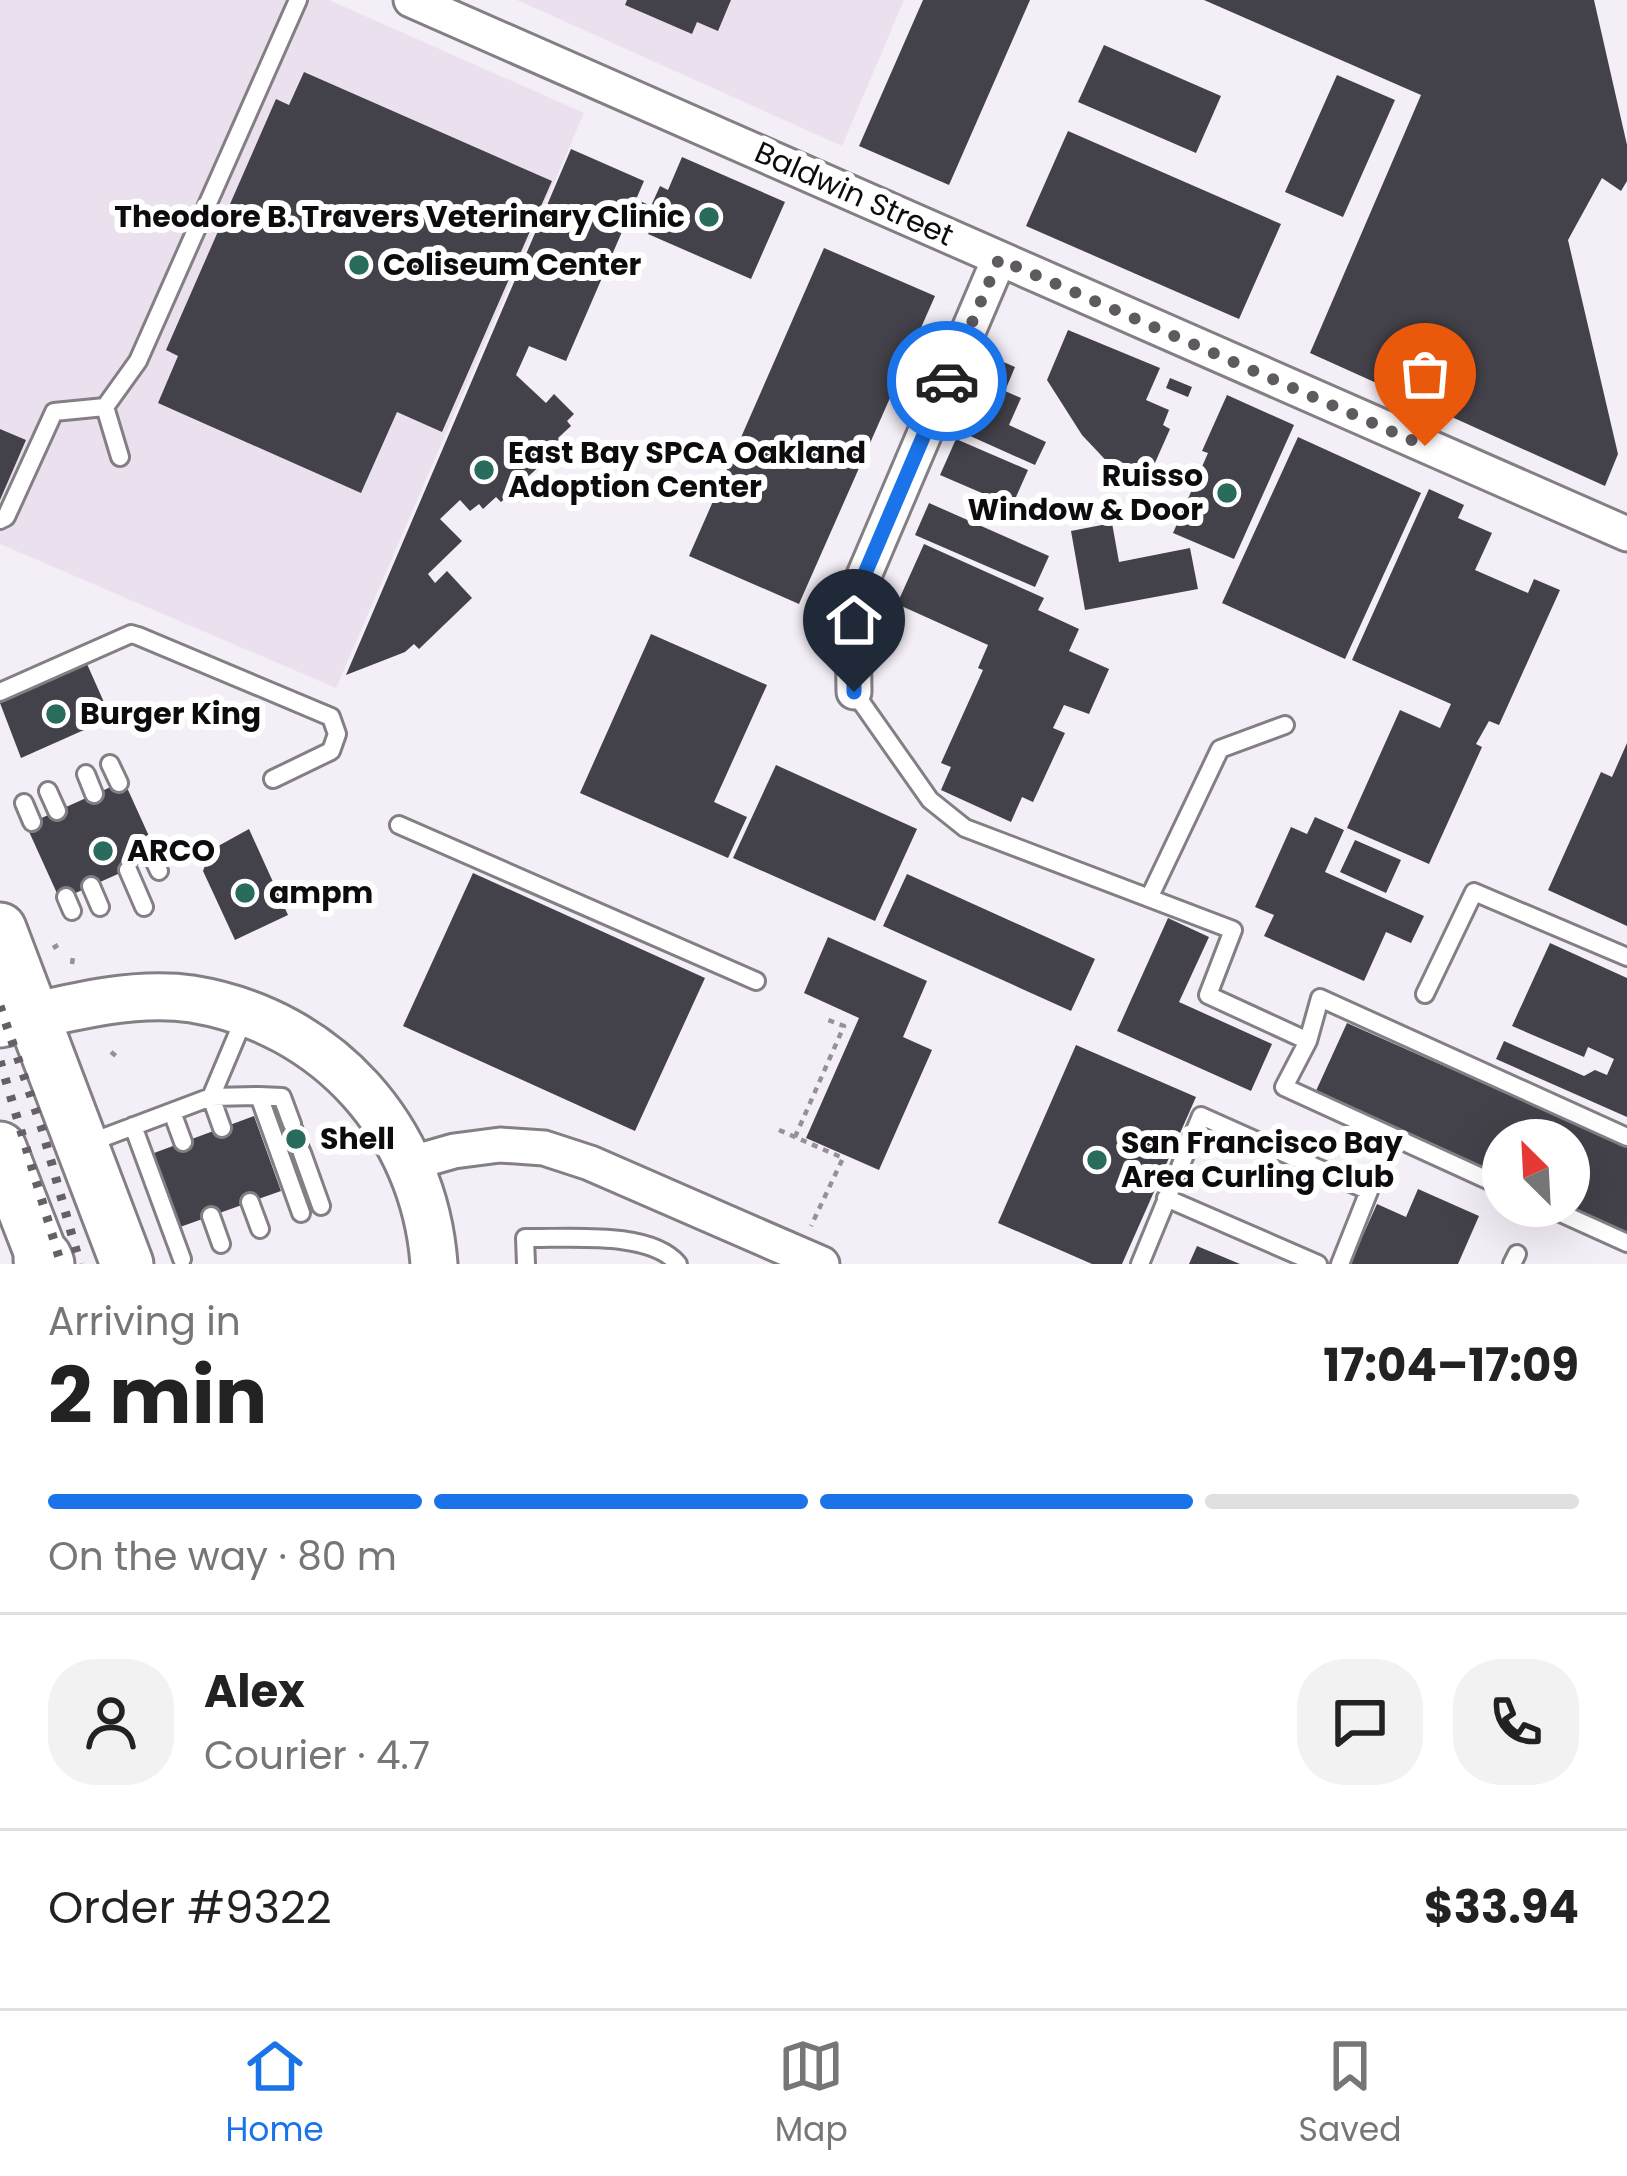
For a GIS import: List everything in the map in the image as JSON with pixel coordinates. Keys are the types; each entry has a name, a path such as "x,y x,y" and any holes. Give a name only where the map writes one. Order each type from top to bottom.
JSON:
{"main road":[{"path":"0,929 17,1020 82,1145 127,1264"},
{"path":"0,1148 44,1262"}],"street":[{"name":"Baldwin Street","path":"411,0 1627,534"},
{"path":"854,692 854,618 863,578 999,259"},
{"path":"17,1020 114,1001 191,999 246,1013 303,1040 345,1074 381,1114 412,1163 434,1264"},
{"path":"412,1163 500,1145 544,1148 590,1163 810,1259"}],"lane":[{"path":"0,520 6,517 54,412 105,407 138,361 298,0"},
{"path":"105,407 120,457"},
{"path":"0,692 131,634 138,636 331,717 337,734 331,751 273,779"},
{"path":"854,692 930,800 964,828 1233,930 1208,995 1308,1041"},
{"path":"1148,898 1220,749 1286,725"},
{"path":"110,764 119,783"},
{"path":"86,774 94,794"},
{"path":"48,791 57,811"},
{"path":"24,803 32,822"},
{"path":"399,825 756,981"},
{"path":"128,870 143,907"},
{"path":"91,886 100,907"},
{"path":"1425,994 1474,892 1627,957"},
{"path":"1482,1177 1284,1087 1308,1041 1320,998 1627,1137"},
{"path":"222,1127 211,1097 246,1013"},
{"path":"259,1096 301,1214"},
{"path":"82,1145 211,1097 283,1097 292,1124"},
{"path":"172,1112 183,1142"},
{"path":"1140,1264 1202,1116 1369,1191 1340,1264"},
{"path":"133,1126 182,1259"},
{"path":"302,1154 321,1206"},
{"path":"1166,1198 1318,1264"},
{"path":"250,1202 260,1229"},
{"path":"211,1216 221,1244"},
{"path":"1590,1226 1627,1243"},
{"path":"526,1264 525,1238 638,1241 674,1257 679,1264"}],"path":[{"path":"795,1137 844,1026 828,1020"},
{"path":"779,1130 843,1158 810,1259"}],"shaded area":[{"name":"Coliseum Center","path":"0,0 329,0 584,113 336,688 0,544"},
{"path":"517,0 904,0 842,146"}],"building":[{"path":"627,0 731,0 718,31 697,22 692,34 625,5"},
{"path":"923,0 1030,0 949,185 859,146"},
{"path":"1204,0 1594,0 1627,145 1627,181 1621,191 1602,178 1568,240 1618,454 1605,486 1310,353 1421,95"},
{"path":"1104,45 1221,96 1196,153 1078,102"},
{"name":"Coliseum Center","path":"304,72 552,181 442,432 397,412 361,493 158,403 178,356 166,350 276,99 289,105"},
{"path":"1337,75 1395,100 1343,217 1285,192"},
{"path":"1068,131 1281,224 1239,319 1026,226"},
{"path":"571,149 644,181 566,361 529,346 516,375 546,403 554,394 574,414 567,421 571,426 558,438 563,444 501,502 496,497 483,509 479,504 470,511 460,500 440,519 462,541 428,574 435,583 447,571 472,598 419,649 414,644 346,675"},
{"name":"Theodore B. Travers Veterinary Clinic","path":"682,157 785,202 751,279 648,234 652,227 634,214 640,201 651,206 660,186 668,190"},
{"path":"824,248 935,296 799,604 689,556"},
{"path":"1068,330 1160,368 1146,400 1169,410 1163,425 1170,429 1146,483 1115,470 1082,435 1047,380"},
{"path":"992,357 1015,367 1005,391 1021,398 1009,425 1046,442 1035,465 959,431"},
{"path":"1170,378 1192,387 1188,397 1166,388"},
{"name":"Ruisso Window & Door","path":"1227,395 1294,425 1234,559 1173,533"},
{"path":"0,429 26,440 0,500"},
{"path":"1298,437 1421,493 1345,659 1222,603"},
{"path":"956,439 1028,470 1012,506 940,475"},
{"path":"1429,489 1464,505 1458,518 1492,533 1475,570 1528,593 1534,579 1560,590 1499,725 1489,721 1476,744 1482,747 1429,864 1347,828 1400,710 1440,728 1451,704 1352,660"},
{"path":"929,503 1049,556 1035,587 915,535"},
{"path":"1112,523 1119,562 1190,548 1198,589 1085,610 1071,531"},
{"path":"924,544 1044,598 1038,610 1079,629 1069,651 1109,669 1089,714 1064,705 1053,728 1065,733 1033,802 1022,797 1011,822 941,790 951,767 941,763 983,670 978,668 988,645 897,604"},
{"path":"651,634 767,685 714,802 747,817 728,858 580,793"},
{"name":"Burger King","path":"87,664 111,718 21,758 0,703"},
{"path":"1627,743 1627,926 1548,890 1601,772 1612,777"},
{"path":"776,765 917,829 875,921 733,858"},
{"path":"124,781 158,856 60,900 26,825"},
{"path":"1315,817 1344,830 1325,872 1424,916 1411,943 1386,932 1364,981 1264,936 1274,915 1255,907 1291,827 1307,834"},
{"name":"ampm","path":"249,829 288,915 235,940 203,871 211,850"},
{"path":"1355,840 1401,860 1386,893 1340,872"},
{"path":"473,873 705,978 635,1131 403,1026"},
{"path":"907,874 1095,959 1071,1011 883,926"},
{"path":"1168,918 1209,937 1179,1002 1272,1044 1251,1091 1117,1031"},
{"path":"828,937 927,981 903,1037 932,1050 879,1170 806,1138 859,1018 804,993"},
{"path":"1550,943 1627,978 1627,1117 1496,1059 1504,1041 1584,1076 1595,1070 1607,1075 1614,1059 1588,1047 1584,1057 1512,1026"},
{"path":"1347,1023 1564,1119 1482,1119 1482,1168 1315,1093"},
{"name":"San Francisco Bay Area Curling Club","path":"1076,1045 1196,1097 1122,1264 1092,1264 998,1223"},
{"path":"254,1116 281,1191 180,1227 154,1153"},
{"name":"Shell","path":"302,1121 312,1150 290,1157 281,1128"},
{"path":"1590,1131 1627,1147 1627,1232 1590,1216"},
{"path":"1418,1189 1479,1216 1458,1264 1350,1264 1377,1204 1406,1217"},
{"path":"1197,1246 1240,1264 1189,1264"}],"railway":[{"path":"0,1006 42,1129 80,1264"},
{"path":"0,1061 61,1264"}],"way so far":[{"path":"947,381 999,259 1425,446"}],"place":[{"name":"Theodore B. Travers Veterinary Clinic","path":"709,217"},
{"name":"Coliseum Center","path":"359,265"},
{"name":"East Bay SPCA Oakland Adoption Center","path":"484,470"},
{"name":"Ruisso Window & Door","path":"1227,493"},
{"name":"Burger King","path":"56,714"},
{"name":"ARCO","path":"103,851"},
{"name":"ampm","path":"245,893"},
{"name":"Shell","path":"296,1139"},
{"name":"San Francisco Bay Area Curling Club","path":"1097,1160"}],"route":[{"path":"854,692 850,658 863,578 947,381"}]}
